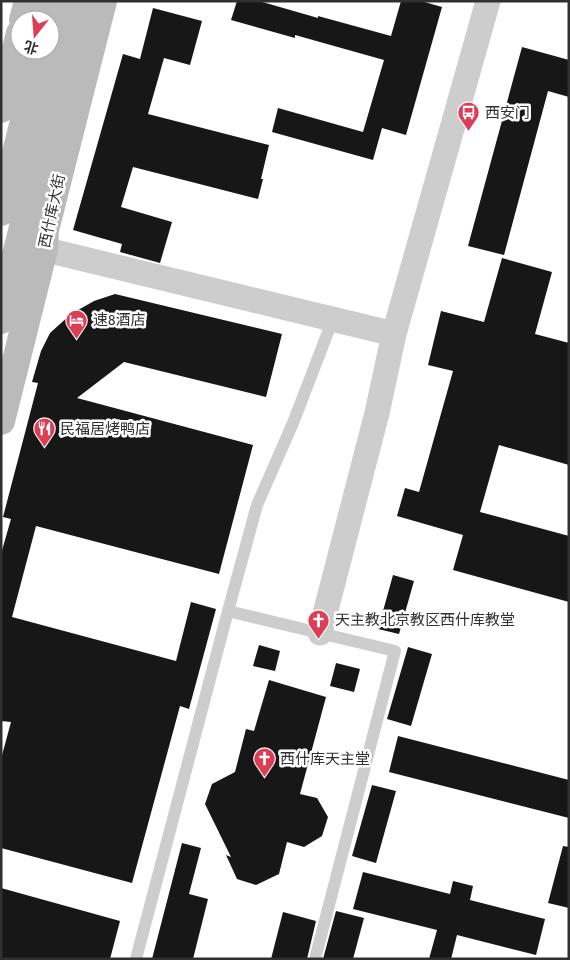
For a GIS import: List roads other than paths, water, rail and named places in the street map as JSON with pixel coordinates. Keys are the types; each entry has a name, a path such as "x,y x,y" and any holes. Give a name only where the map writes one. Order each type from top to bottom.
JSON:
{"street":[{"name":"西什库大街","path":"1,421 31,246 80,1"},
{"name":"西什库大街","path":"1,320 12,281 31,246 46,230 103,1"},
{"path":"320,633 377,413 394,334 488,1"},
{"path":"1,109 13,60"},
{"path":"1,212 39,60"},
{"path":"31,246 394,334"}],"lane":[{"path":"136,959 257,505 293,423 333,319"},
{"path":"228,610 395,651 315,959"}],"place":[{"name":"西安门","path":"469,132"},
{"name":"速8酒店","path":"77,339"},
{"name":"民福居烤鸭店","path":"44,448"},
{"name":"天主教北京教区西什库教堂","path":"319,639"},
{"name":"西什库天主堂","path":"264,778"}]}
